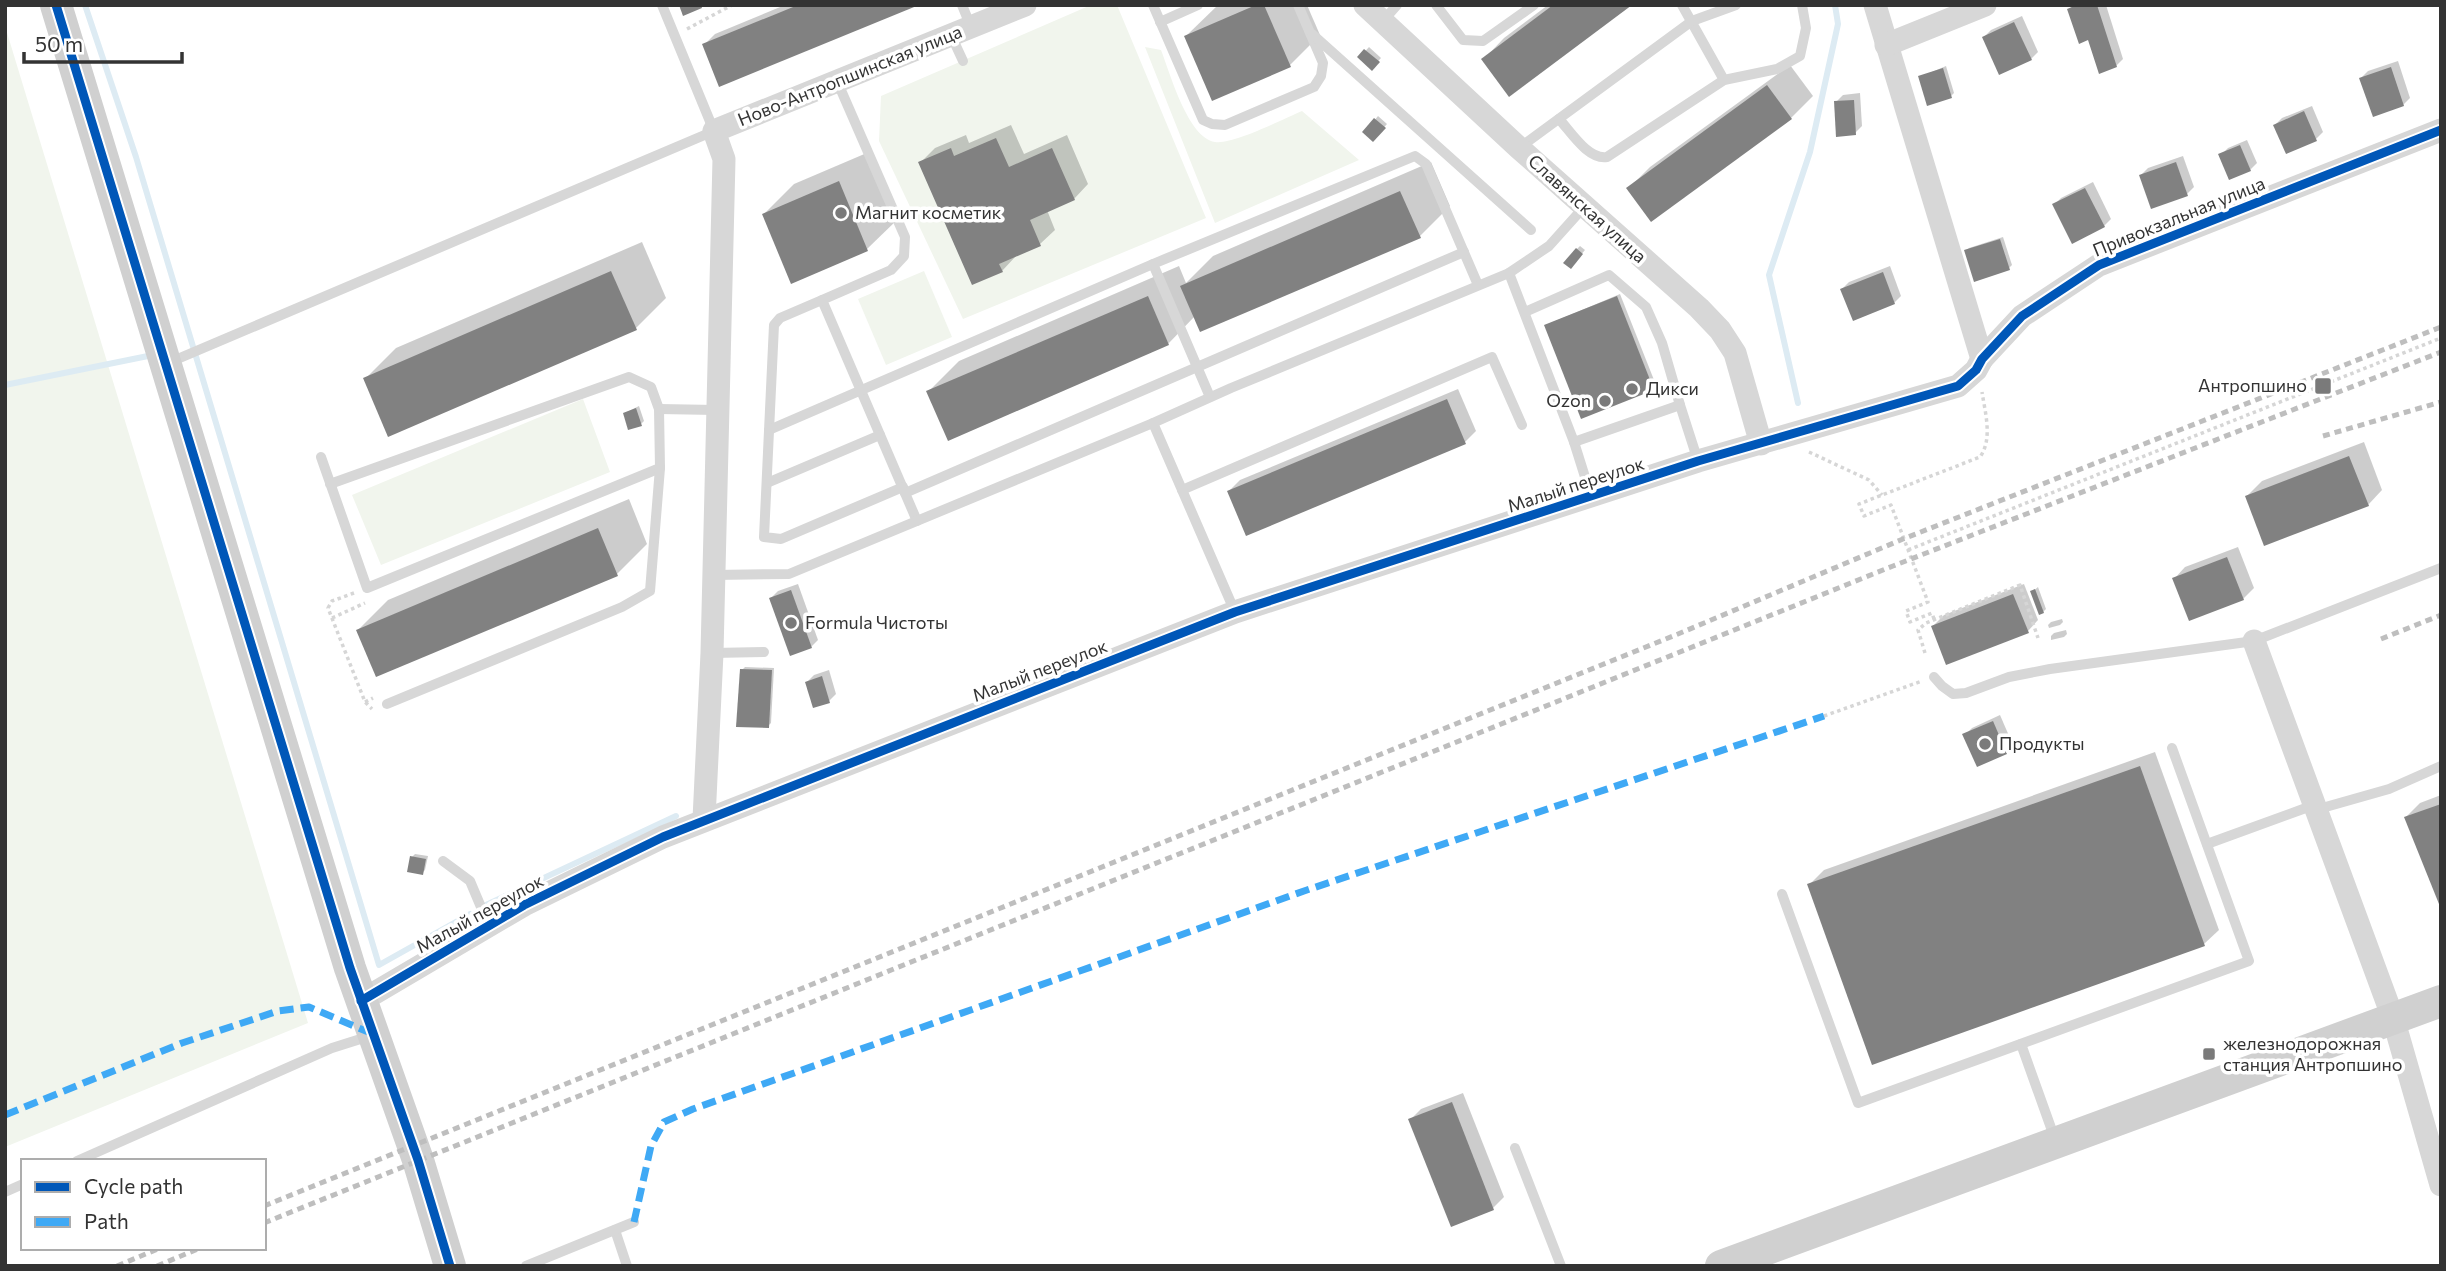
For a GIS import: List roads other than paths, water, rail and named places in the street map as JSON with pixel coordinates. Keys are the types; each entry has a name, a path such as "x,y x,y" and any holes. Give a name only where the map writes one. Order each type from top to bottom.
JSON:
{"street":[{"path":"56,5 361,1001 418,1160 450,1266"},
{"name":"Ново-Антропшинская улица","path":"714,131 1026,5"},
{"name":"Славянская улица","path":"1365,5 1390,13 1519,148 1699,308 1720,330 1735,353 1761,444"},
{"path":"1875,5 1979,365"},
{"path":"1886,45 1985,5"},
{"name":"Привокзальная улица","path":"1761,444 1958,386 2022,316 2099,265 2441,130"},
{"path":"704,819 712,653 724,159 714,131"},
{"name":"Малый переулок","path":"361,1001 524,905 704,819 1235,612 1698,461 1761,444"},
{"path":"2254,640 2393,1018 2441,1185"},
{"path":"1721,1266 2441,1001"}],"lane":[{"path":"166,365 714,131 662,5"},
{"path":"962,5 963,61"},
{"path":"1153,5 1203,120 1225,125 1314,87 1321,76 1322,63 1298,5"},
{"path":"1160,22 1198,5"},
{"path":"1436,5 1463,40 1483,41 1534,5"},
{"path":"1682,5 1724,80"},
{"path":"1519,148 1692,21 1736,5"},
{"path":"1559,119 1591,153 1600,158 1608,157 1724,80 1777,69 1800,56 1807,28 1802,5"},
{"path":"1310,32 1531,230"},
{"path":"837,81 905,237 904,256 891,270 780,318 774,325 764,537 781,539 904,490 1197,368 1464,252"},
{"path":"769,430 1153,264 1415,156 1428,140"},
{"path":"1415,156 1426,164 1478,285"},
{"path":"712,575 789,574 1509,273 1549,246 1584,207"},
{"path":"1153,264 1210,397"},
{"path":"1509,273 1574,442 1591,496"},
{"path":"1525,312 1609,275 1646,307 1662,344 1698,461"},
{"path":"822,300 917,521"},
{"path":"1182,490 1492,357 1522,425"},
{"path":"330,484 629,377 651,387 659,409 660,468 650,591 622,607 383,700"},
{"path":"1574,442 1680,405"},
{"path":"659,409 716,410"},
{"path":"1153,423 1235,612"},
{"path":"766,483 880,435"},
{"path":"321,457 367,588 660,468"},
{"path":"1934,677 1953,694 1966,693 2009,677 2050,669 2254,640 2441,568"},
{"path":"712,653 764,652"},
{"path":"1782,894 1858,1103 2249,961 2172,748"},
{"path":"2207,844 2315,807 2389,789 2441,766"},
{"path":"443,861 470,881 489,926"},
{"path":"82,1159 332,1048 373,1034"},
{"path":"2021,1044 2056,1141"},
{"path":"1515,1148 1561,1266"},
{"path":"5,1192 21,1185"},
{"path":"526,1266 634,1222"},
{"path":"615,1230 627,1266"}],"waterway":[{"path":"85,5 136,157 379,965 470,914"},
{"path":"1798,403 1769,275 1810,152 1838,24 1835,5"},
{"path":"5,385 148,356"},
{"path":"486,905 676,816"}],"railway":[{"path":"266,1205 1678,634 1903,539 2441,327"},
{"path":"266,1222 1893,566 2441,352"},
{"path":"2323,436 2441,402"},
{"path":"2381,639 2441,615"},
{"path":"117,1266 155,1250"},
{"path":"157,1266 195,1250"}],"place":[{"name":"Магнит косметик","path":"841,213"},
{"name":"Антропшино","path":"2323,386"},
{"name":"Дикси","path":"1632,389"},
{"name":"Ozon","path":"1605,401"},
{"name":"Formula Чистоты","path":"791,623"},
{"name":"Продукты","path":"1985,744"},
{"name":"железнодорожная станция Антропшино","path":"2209,1054"}]}
